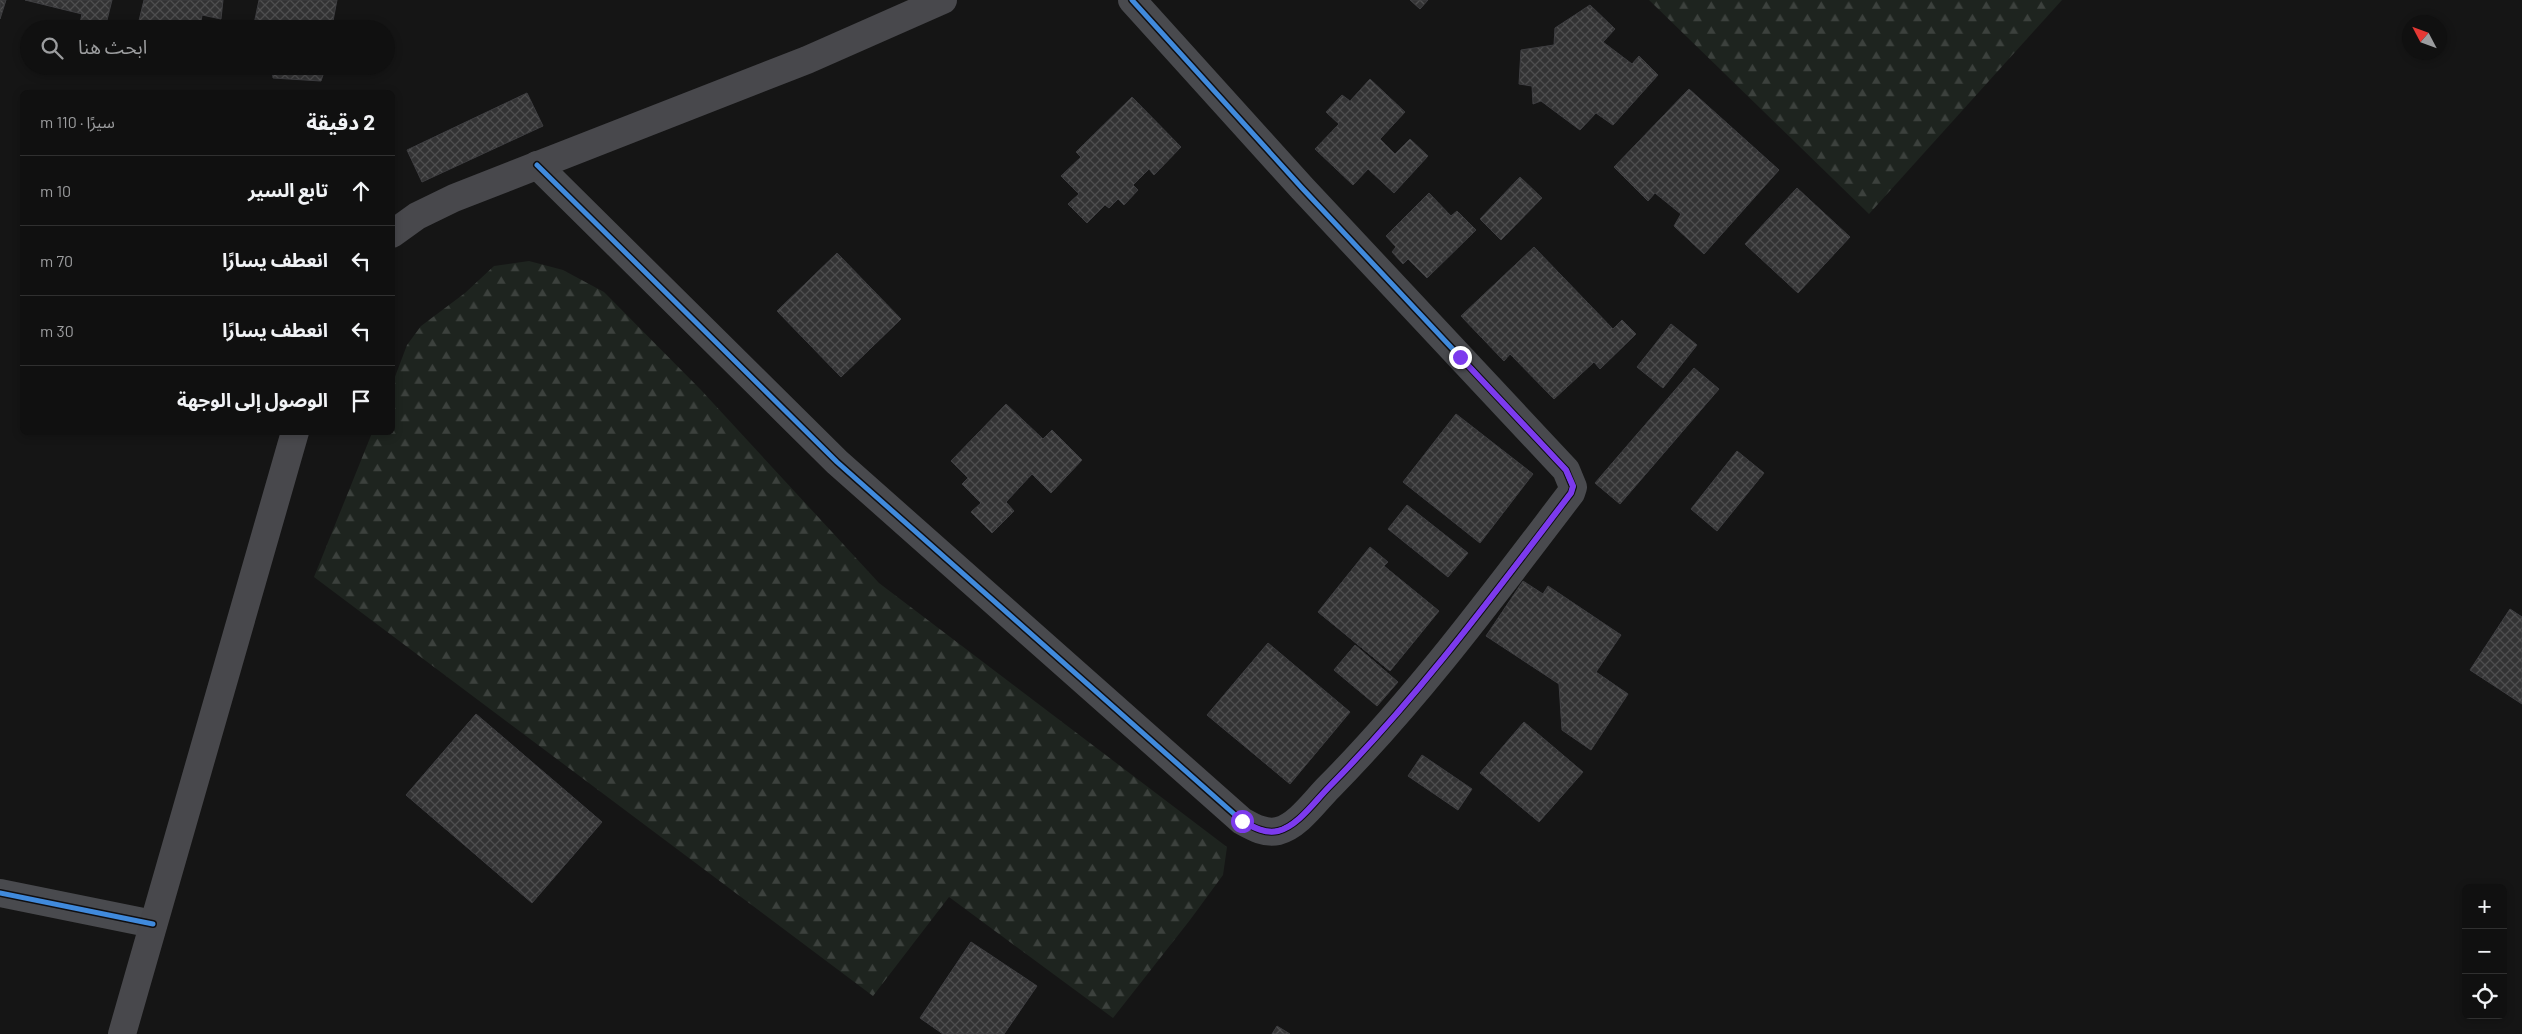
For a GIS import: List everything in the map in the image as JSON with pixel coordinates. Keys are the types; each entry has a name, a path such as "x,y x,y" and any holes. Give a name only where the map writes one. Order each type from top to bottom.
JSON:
{"main road":[{"path":"395,232 417,216 438,205 807,60 943,0"},
{"path":"122,1034 293,435"}],"street":[{"path":"537,165 838,462 1242,821 1259,830 1277,831 1295,822 1375,741 1477,615 1571,493 1573,486 1566,470 1302,188 1132,0"},
{"path":"0,893 153,924"}],"green space":[{"path":"1649,0 2062,0 1869,214"},
{"path":"529,261 563,270 604,292 701,390 879,583 1227,847 1223,875 1113,1018 949,897 873,996 314,577 371,435 395,435 395,377 407,345 421,326 465,293 494,266"}],"building":[{"path":"0,0 6,0 0,19"},
{"path":"25,0 112,0 107,20 81,20 82,14"},
{"path":"144,0 223,0 221,19 202,15 201,20 139,20"},
{"path":"259,0 337,0 333,20 255,20"},
{"path":"1410,0 1428,0 1420,9"},
{"path":"1590,5 1615,29 1603,42 1632,64 1639,56 1658,75 1613,125 1596,113 1580,130 1541,101 1533,104 1532,86 1519,84 1521,50 1554,45 1555,28"},
{"path":"273,75 323,75 321,81 273,78"},
{"path":"1370,79 1405,112 1380,139 1395,154 1410,139 1428,156 1394,193 1368,169 1353,185 1315,149 1339,124 1326,112 1342,95 1350,101"},
{"path":"1689,89 1779,170 1704,254 1674,226 1681,214 1655,193 1648,201 1614,167"},
{"path":"527,93 543,126 422,182 407,150"},
{"path":"1132,97 1181,147 1154,175 1149,169 1133,185 1138,190 1124,205 1118,199 1109,208 1105,205 1087,223 1068,204 1079,194 1061,176 1081,157 1076,152"},
{"path":"1520,177 1542,198 1501,240 1480,219"},
{"path":"1797,188 1850,237 1798,293 1745,244"},
{"path":"1429,193 1451,216 1457,211 1476,230 1427,278 1408,259 1403,264 1392,252 1396,247 1386,236"},
{"path":"1534,247 1613,329 1622,320 1636,334 1600,369 1594,362 1554,399 1510,354 1504,361 1461,316"},
{"path":"837,253 901,319 841,377 777,311"},
{"path":"1671,324 1697,345 1663,388 1637,367"},
{"path":"1694,368 1719,389 1620,504 1595,483"},
{"path":"1006,404 1043,439 1052,430 1082,460 1051,493 1032,474 1006,502 1014,511 992,533 971,512 981,503 962,484 968,478 951,461"},
{"path":"1456,414 1533,474 1480,543 1403,482"},
{"path":"1737,451 1764,473 1717,531 1691,509"},
{"path":"1407,505 1468,553 1448,577 1388,529"},
{"path":"1370,547 1388,562 1384,566 1439,611 1390,671 1318,612"},
{"path":"1523,581 1543,594 1548,586 1621,635 1596,672 1628,694 1591,750 1562,730 1559,684 1486,636"},
{"path":"2510,609 2522,617 2522,704 2470,670"},
{"path":"1268,643 1350,712 1290,784 1207,715"},
{"path":"1355,645 1398,682 1377,706 1334,670"},
{"path":"476,714 602,822 532,903 406,795"},
{"path":"1524,722 1583,772 1539,822 1480,773"},
{"path":"1422,755 1472,789 1458,810 1408,776"},
{"path":"971,942 1037,986 1004,1034 943,1034 920,1018"},
{"path":"1277,1026 1290,1034 1272,1034"}],"cycle path":[{"path":"537,165 837,462 1242,821 1264,831 1278,831 1299,819 1394,717 1484,607 1571,493 1573,487 1566,470 1302,188 1132,0"},
{"path":"0,893 153,924"}],"route":[{"path":"1242,821 1259,830 1277,831 1295,822 1375,741 1477,615 1571,493 1573,486 1566,470 1460,357"}]}
